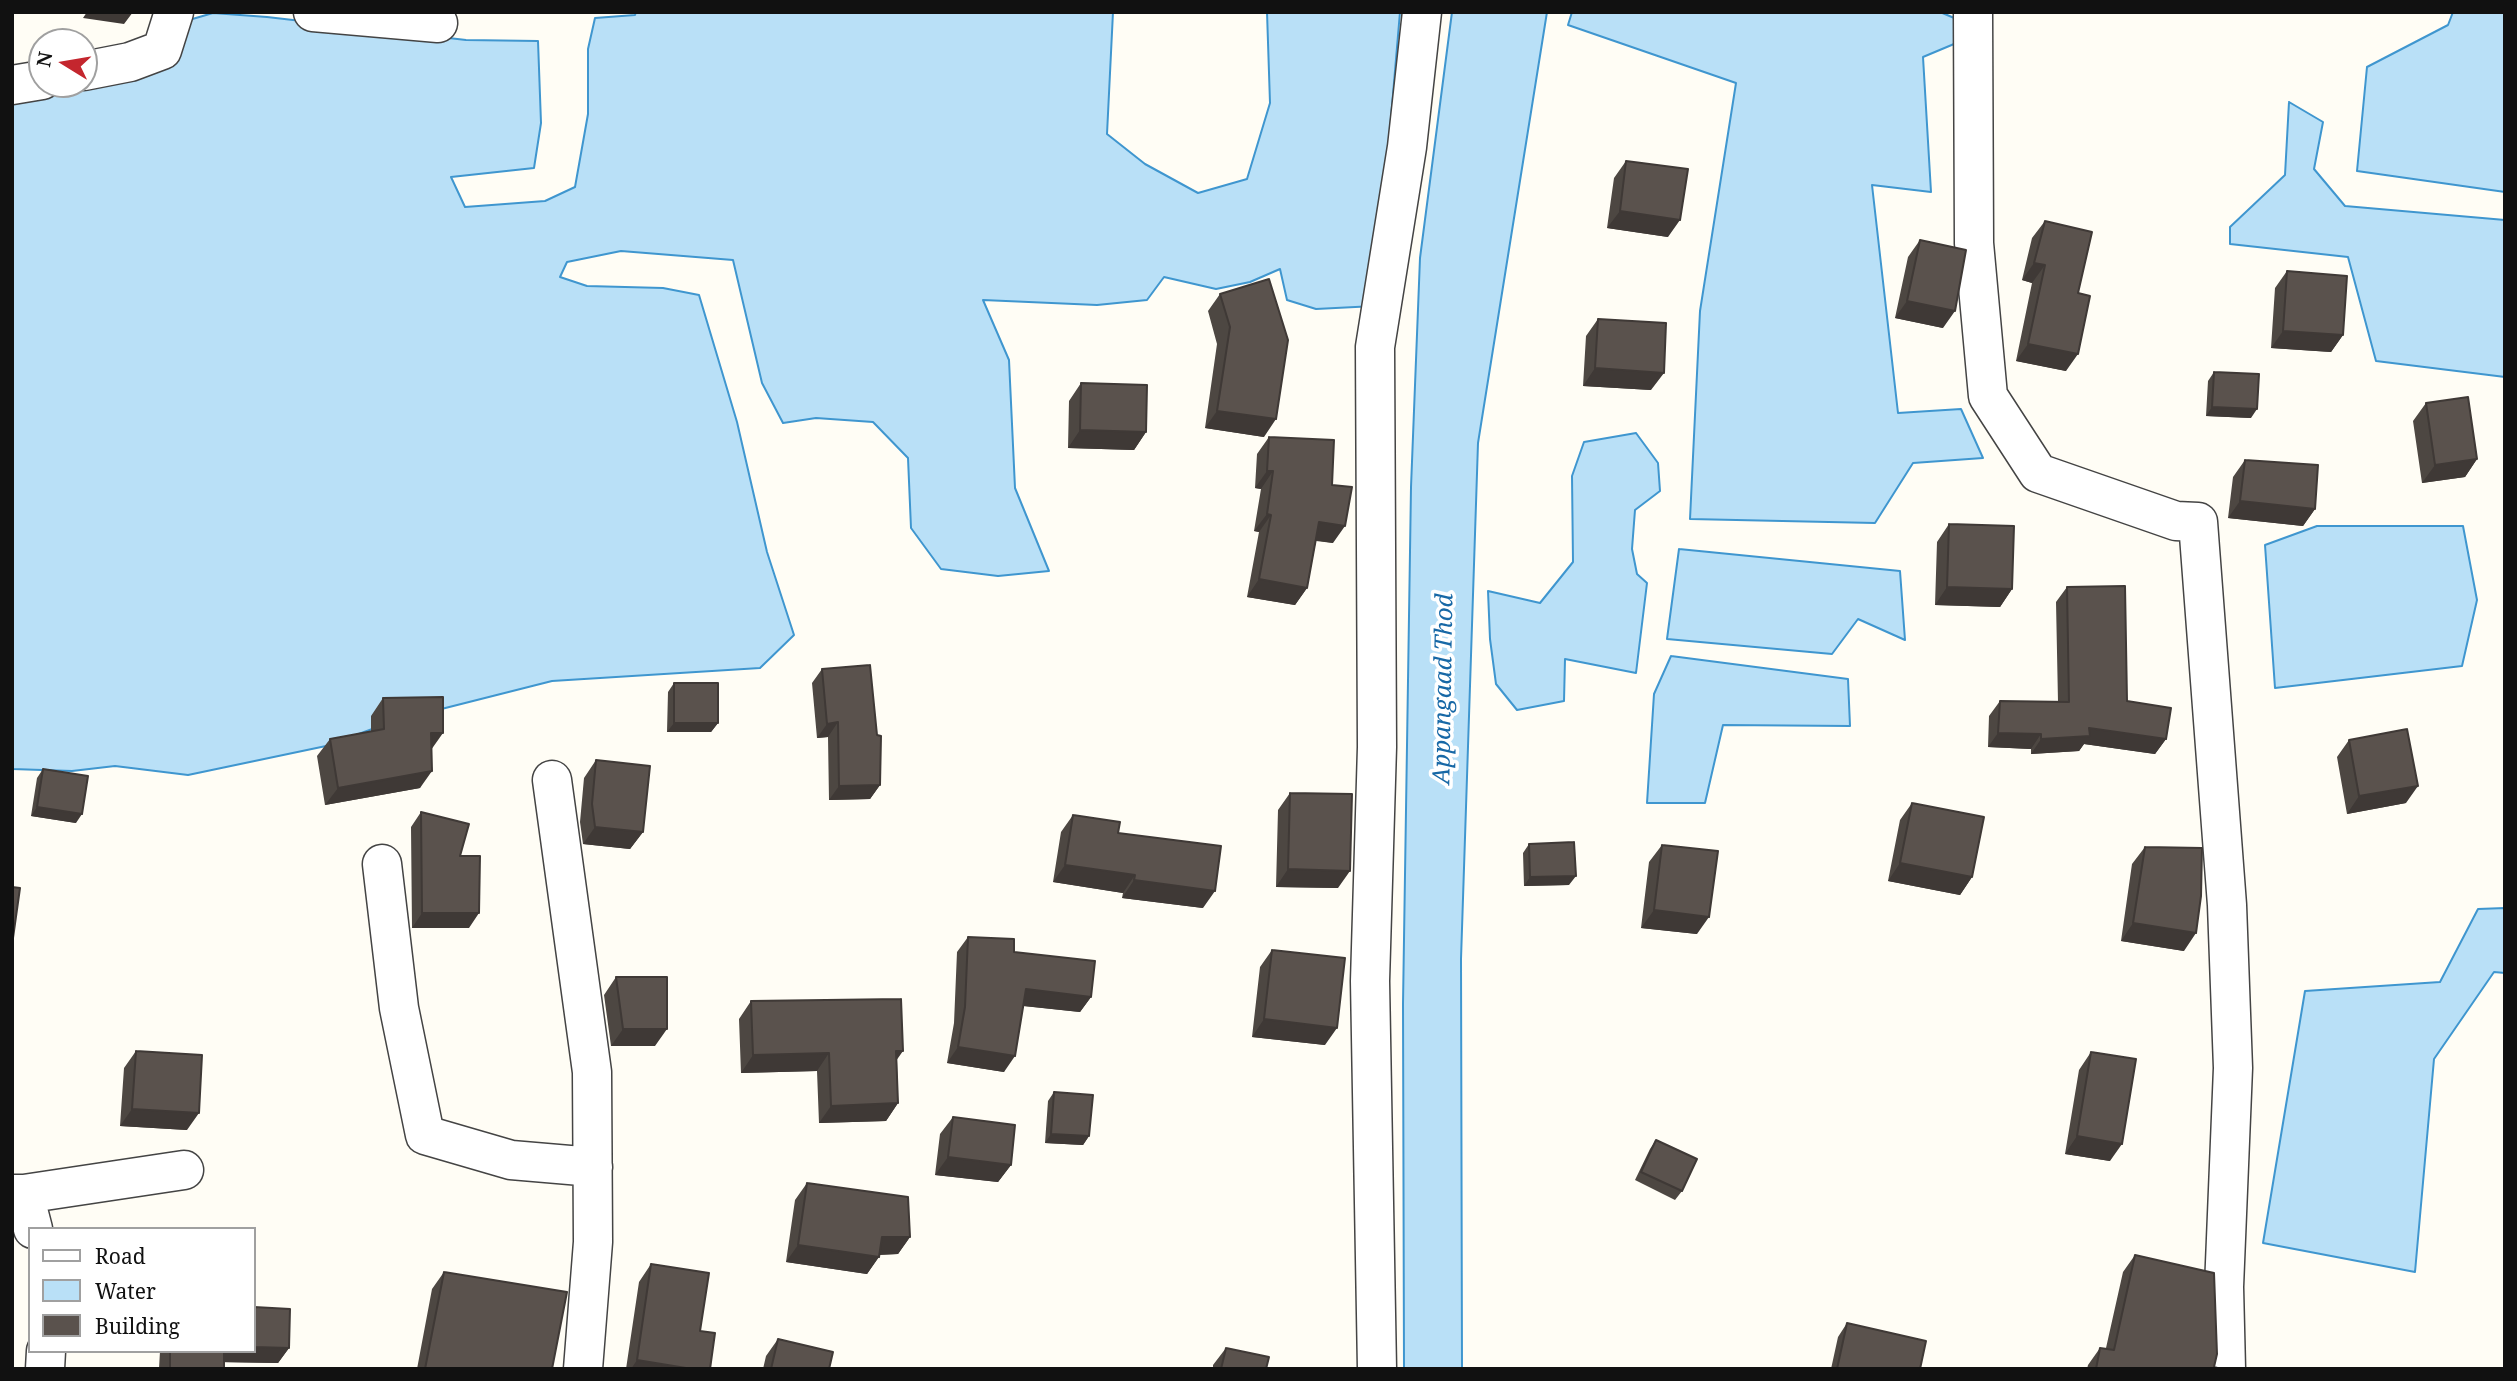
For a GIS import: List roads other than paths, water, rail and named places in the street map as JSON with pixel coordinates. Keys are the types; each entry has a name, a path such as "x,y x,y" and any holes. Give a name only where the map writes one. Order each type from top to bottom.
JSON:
{"street":[{"path":"98,68 130,62 162,50 174,12"},
{"path":"313,12 438,23"},
{"path":"1377,1369 1370,981 1377,747 1375,347 1408,147 1422,12"},
{"path":"1973,12 1974,243 1989,396 2038,473 2176,521 2198,523 2227,905 2233,1068 2224,1287 2226,1369"},
{"path":"552,780 592,1072 593,1242 583,1369"},
{"path":"382,864 399,1008 425,1135 511,1160 593,1167"},
{"path":"23,1206 184,1170"}],"water":[{"path":"636,12 1113,12 1107,134 1145,164 1198,193 1247,179 1270,103 1267,12 1400,12 1375,306 1316,309 1287,300 1280,269 1250,282 1216,289 1164,277 1147,300 1097,305 983,300 1009,360 1015,488 1049,571 998,576 941,569 911,528 908,458 873,422 816,418 783,423 762,383 733,260 621,251 567,262 560,277 587,286 663,288 699,295 737,422 767,552 794,635 760,668 552,681 394,721 326,746 188,775 115,766 72,771 12,769 12,95 28,92 28,98 98,98 98,72 189,20 213,13 466,40 538,41 541,123 534,168 451,177 465,207 545,201 575,187 588,114 588,49 595,18 635,15"},
{"name":"Appangaad Thod","path":"1452,12 1547,12 1478,443 1461,959 1462,1369 1404,1369 1403,1004 1411,487 1420,258"},
{"path":"1572,12 1940,12 1959,20 1954,44 1923,57 1931,192 1872,185 1898,413 1961,409 1983,458 1913,463 1875,523 1690,519 1700,311 1736,83 1568,25"},
{"path":"2453,12 2505,12 2505,192 2357,171 2367,67 2448,25"},
{"path":"2289,102 2323,122 2314,169 2345,206 2505,220 2505,377 2376,361 2348,257 2230,244 2230,227 2285,175"},
{"path":"1636,433 1658,463 1660,491 1635,510 1632,549 1637,574 1647,583 1636,673 1565,659 1564,701 1517,710 1496,684 1490,639 1488,591 1540,603 1573,562 1572,476 1584,442"},
{"path":"2317,526 2463,526 2477,600 2462,666 2275,688 2265,545"},
{"path":"1679,549 1900,571 1905,640 1858,619 1832,654 1667,639"},
{"path":"1671,656 1848,679 1850,726 1723,725 1705,803 1647,803 1654,694"},
{"path":"2505,908 2505,973 2494,972 2434,1059 2415,1272 2263,1243 2305,991 2440,982 2478,909"}]}
